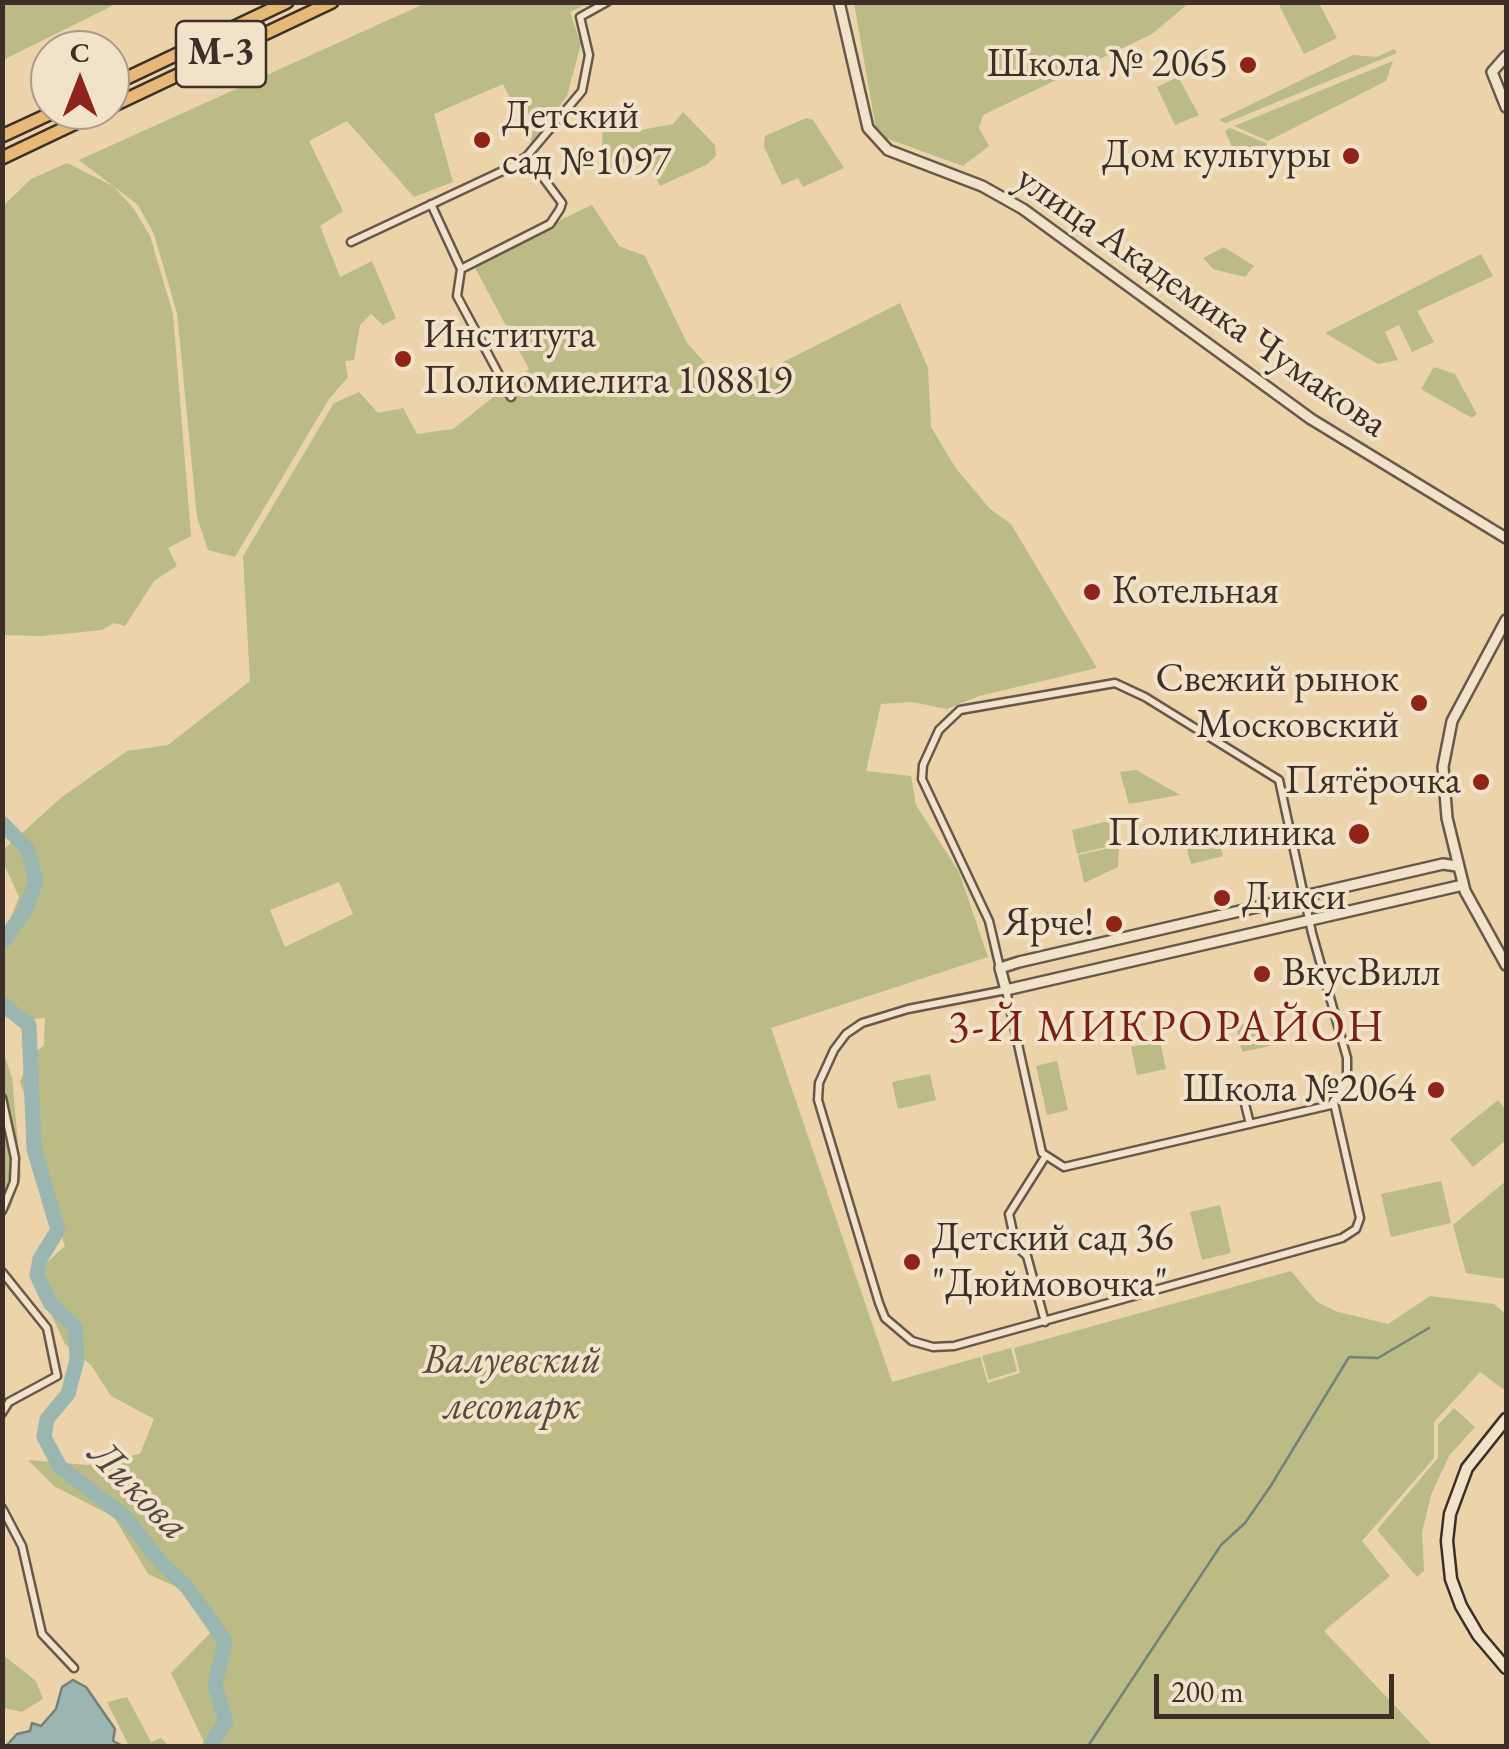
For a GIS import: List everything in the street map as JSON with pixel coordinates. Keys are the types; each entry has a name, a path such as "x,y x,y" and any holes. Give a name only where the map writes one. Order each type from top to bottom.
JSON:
{"highway":[{"name":"М-3","path":"130,77 287,2"},
{"name":"М-3","path":"130,98 332,2"},
{"path":"2,136 30,123"},
{"path":"2,158 61,130"}],"main road":[{"path":"1506,1419 1466,1468 1450,1514 1447,1540 1451,1580 1461,1606 1506,1668"}],"street":[{"path":"351,242 527,156 582,91 589,55 580,18 607,2"},
{"name":"улица Академика Чумакова","path":"839,2 868,128 888,150 982,186 1023,209 1311,419 1506,538"},
{"path":"1505,101 1492,72 1506,56"},
{"path":"461,269 550,224 560,209 562,203 527,156"},
{"path":"431,204 461,269 457,296 511,397"},
{"path":"1506,620 1447,739 1443,790 1463,886 1506,965"},
{"path":"1106,682 1146,697 1278,780 1310,920 1348,1064 1344,1088 1334,1103 1074,1167 1057,1165 1044,1156 1006,990 970,873 922,779 923,765 939,730 957,712 975,706 1106,682"},
{"path":"1000,968 1443,864 1457,866"},
{"path":"1334,1103 1359,1209 1356,1229 1296,1253 938,1348 912,1341 885,1318 818,1100 829,1055 846,1034 873,1019 1463,886"},
{"path":"2,1098 15,1158 14,1182 2,1211"},
{"path":"1244,1100 1250,1124"},
{"path":"1044,1156 1009,1214 1016,1246 1027,1256 1045,1322"},
{"path":"2,1272 48,1328 56,1376 6,1401 2,1412"},
{"path":"2,1508 22,1546 42,1634 74,1668"}],"green space":[{"path":"3,2 118,2 64,30 30,30 30,47 3,60"},
{"path":"426,3 589,3 570,12 581,44 567,96 532,143 503,84 434,114 453,182 414,197 347,121 309,141 343,211 320,226 340,277 372,261 396,318 383,325 371,314 360,325 354,360 345,361 348,377 329,399 235,557 208,550 197,517 177,313 154,234 138,205 79,160"},
{"path":"854,3 1189,3 1152,34 983,115 979,128 989,146 963,166 877,135"},
{"path":"1278,3 1319,3 1337,38 1304,54"},
{"path":"1394,49 1397,53 1226,123 1219,120 1353,55 1377,57"},
{"path":"1393,61 1386,81 1268,141 1234,126"},
{"path":"1178,77 1199,115 1175,125 1157,87"},
{"path":"683,112 715,145 716,156 706,165 660,186 645,153 609,169 602,150 603,117 641,130 673,124"},
{"path":"806,118 813,120 844,168 803,187 798,178 782,185 764,147 765,136"},
{"path":"1230,128 1266,143 1269,151 1239,162 1225,131"},
{"path":"67,163 113,186 134,209 150,236 173,314 191,536 168,548 177,566 154,581 125,626 114,623 102,630 3,635 3,206 31,179"},
{"name":"Валуевский лесопарк","path":"592,205 619,246 645,256 687,343 715,374 750,379 900,303 928,368 931,427 955,467 990,509 1011,524 1097,668 979,696 947,709 912,702 881,704 866,771 911,776 916,805 959,872 988,957 771,1028 892,1382 980,1357 988,1383 1020,1373 1014,1348 1291,1271 1317,1302 1338,1312 1388,1324 1430,1296 1494,1304 1506,1314 1506,1386 1503,1389 1480,1372 1434,1422 1434,1458 1362,1541 1390,1576 1324,1631 1433,1746 206,1746 171,1673 218,1625 195,1595 148,1574 114,1517 54,1486 28,1460 88,1465 140,1454 154,1419 111,1396 91,1365 65,1344 33,1275 65,1246 41,1175 34,1120 20,1082 31,1056 44,1045 45,1018 16,1021 3,1008 3,938 19,897 3,862 3,850 62,797 127,751 168,745 250,681 243,556 334,403 359,392 378,413 403,408 417,434 453,429 529,369 472,262","holes":["339,882 353,914 285,947 270,910"]},
{"path":"1224,247 1254,266 1245,277 1213,269 1203,258"},
{"path":"1481,254 1493,276 1417,311 1434,342 1412,352 1399,325 1385,332 1398,360 1378,364 1325,333"},
{"path":"1434,367 1455,374 1477,414 1472,418 1421,389"},
{"path":"1136,770 1180,795 1129,804 1120,772"},
{"path":"1112,820 1118,844 1077,854 1072,830"},
{"path":"1216,830 1223,856 1191,864 1184,838"},
{"path":"1119,846 1118,867 1084,883 1078,855"},
{"path":"1263,1019 1270,1046 1242,1052 1236,1026"},
{"path":"1160,1041 1166,1069 1137,1075 1131,1047"},
{"path":"2,1048 12,1077 21,1176 10,1209 3,1210"},
{"path":"1057,1061 1068,1110 1047,1115 1036,1066"},
{"path":"930,1074 936,1100 898,1109 892,1082"},
{"path":"1498,1100 1506,1110 1506,1140 1473,1167 1450,1139"},
{"path":"1441,1181 1451,1223 1391,1237 1381,1194"},
{"path":"1506,1181 1506,1279 1466,1273 1453,1225"},
{"path":"1220,1205 1231,1253 1202,1260 1190,1212"},
{"path":"1011,1348 1017,1371 989,1380 982,1356"},
{"path":"1454,1408 1475,1427 1449,1456 1431,1495 1422,1532 1424,1571 1417,1577 1377,1530 1438,1458 1438,1425"},
{"path":"3,1655 36,1681 43,1699 22,1712 3,1708"},
{"path":"127,1697 151,1742 161,1738 169,1746 129,1746 107,1702"}],"water":[{"path":"73,1680 86,1687 115,1729 113,1741 123,1746 6,1746 17,1734 30,1731 32,1723 41,1726 56,1709 62,1687"}],"waterway":[{"name":"Ликова","path":"2,823 28,850 36,881 25,910 2,943"},
{"name":"Ликова","path":"2,1004 29,1025 34,1149 58,1230 40,1259 37,1275 50,1303 75,1327 77,1360 68,1394 47,1419 44,1437 60,1467 125,1517 162,1564 187,1587 225,1641 215,1686 226,1721 210,1746"},
{"path":"1088,1746 1221,1545 1245,1523 1270,1487 1349,1357 1378,1358 1429,1328"}],"place":[{"name":"Школа № 2065","path":"1248,65"},
{"name":"Детский сад №1097","path":"482,140"},
{"name":"Дом культуры","path":"1351,156"},
{"name":"Института Полиомиелита 108819","path":"403,359"},
{"name":"Котельная","path":"1092,592"},
{"name":"Свежий рынок Московский","path":"1419,703"},
{"name":"Пятёрочка","path":"1481,782"},
{"name":"Поликлиника","path":"1359,834"},
{"name":"Дикси","path":"1222,898"},
{"name":"Ярче!","path":"1114,924"},
{"name":"ВкусВилл","path":"1262,974"},
{"name":"Школа №2064","path":"1436,1090"},
{"name":"Детский сад 36 \"Дюймовочка\"","path":"912,1262"}],"district":[{"name":"3-Й МИКРОРАЙОН","path":"1167,1029"}]}
